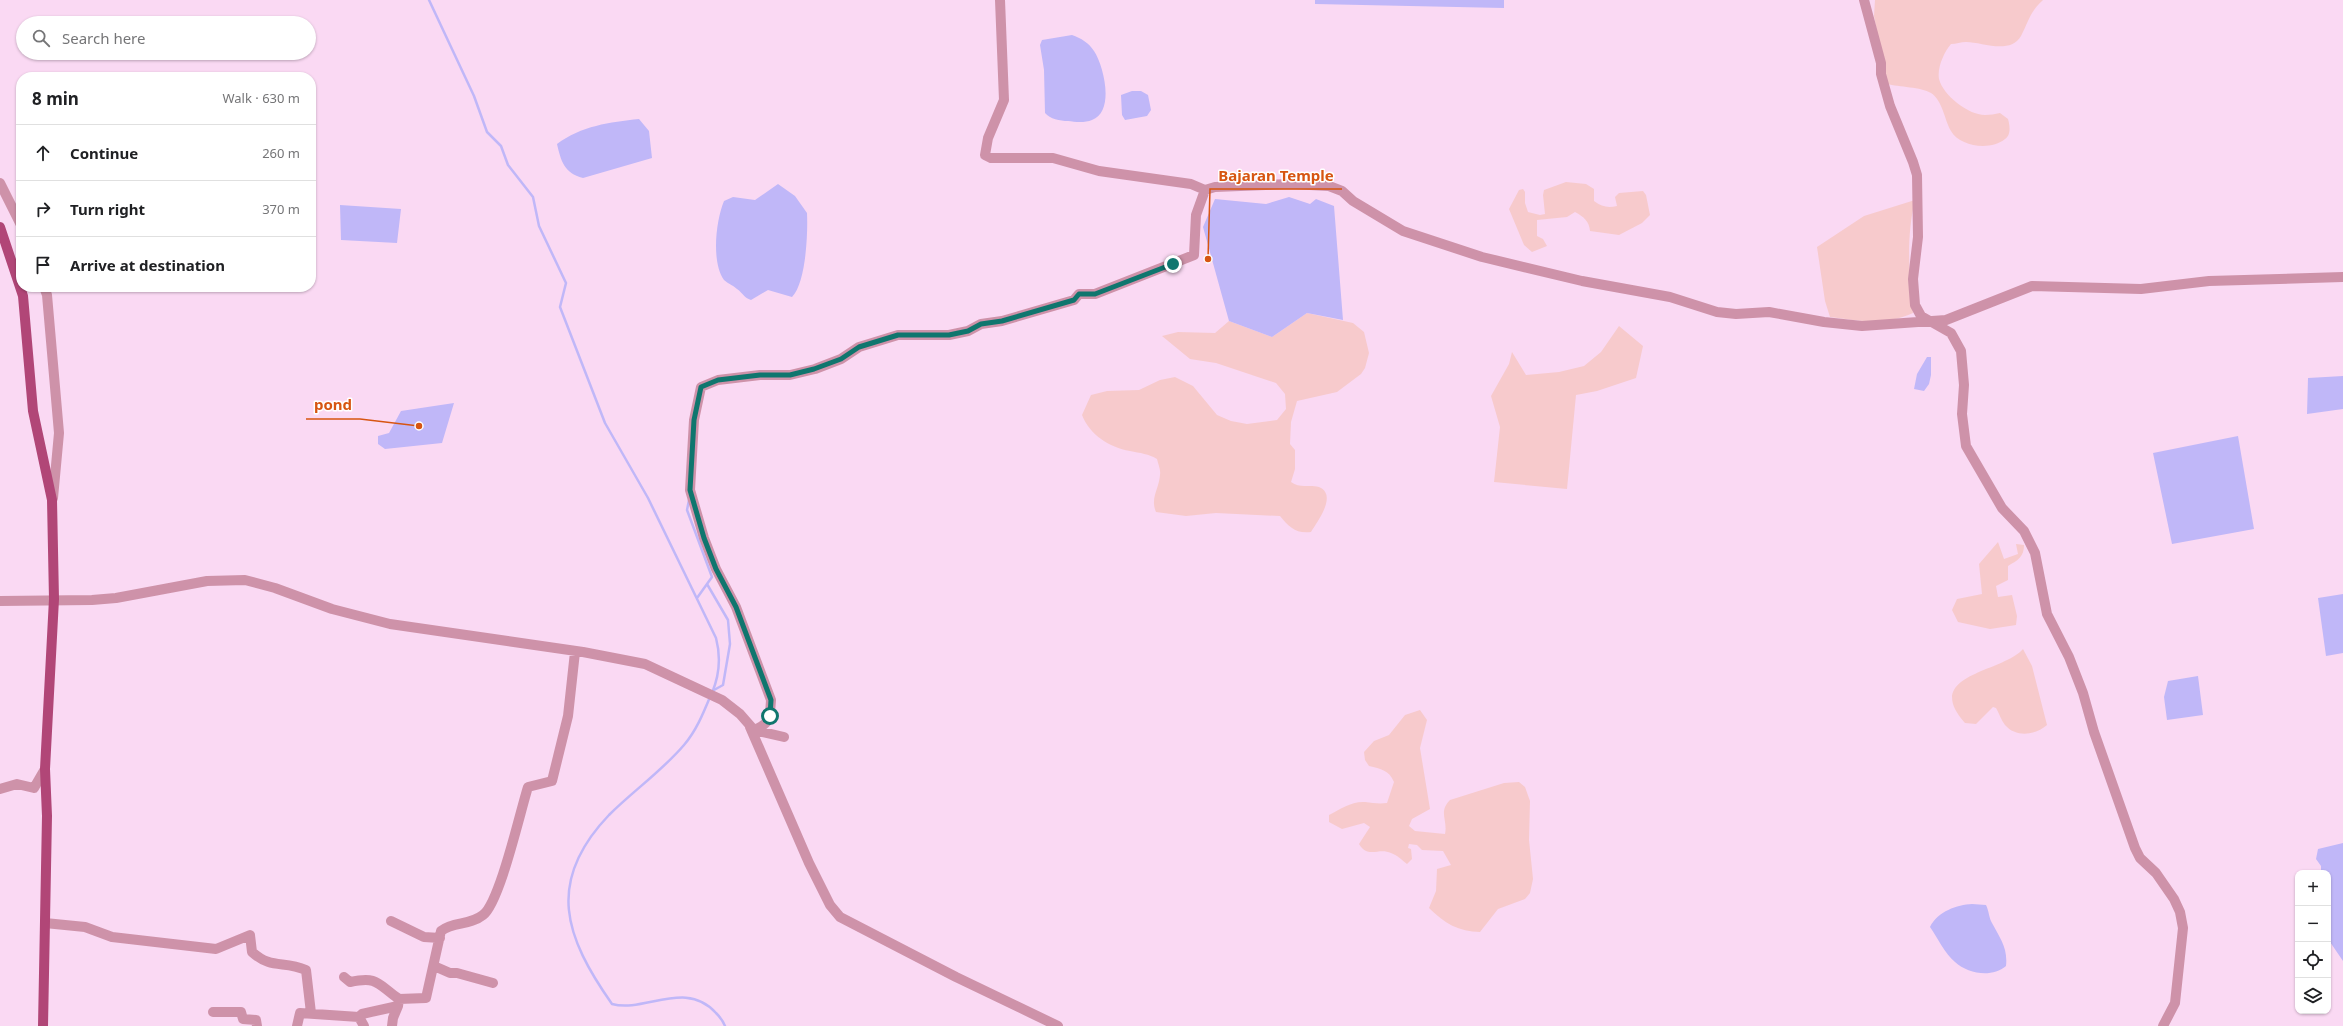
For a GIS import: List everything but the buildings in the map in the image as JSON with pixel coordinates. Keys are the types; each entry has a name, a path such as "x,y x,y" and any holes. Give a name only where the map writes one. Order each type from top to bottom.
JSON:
{"main road":[{"path":"0,228 16,275"},
{"path":"22,292 33,411 52,500 54,600 45,769 47,816 43,1026"}],"street":[{"path":"1000,0 1004,100 988,138 985,155 991,158 1053,158 1099,171 1191,184 1205,190 1216,186 1291,184 1329,186 1342,191 1353,201 1389,224 1438,243 1482,257 1582,281 1670,297 1717,312 1736,314 1769,312 1824,322 1862,326 1956,318 2032,286 2140,289 2209,281 2343,277"},
{"path":"1864,0 1881,63 1881,74 1890,106 1912,157 1916,175 1918,236 1914,265 1914,290 1918,312 1928,320 1951,333 1961,351 1964,385 1962,422 1966,446 2002,508 2024,531 2032,546 2047,614 2069,657 2084,693 2094,732 2135,848 2146,865 2165,885 2180,912 2183,928 2176,1003 2163,1026"},
{"path":"0,183 16,214"},
{"path":"752,728 764,726 770,716 771,700 736,607 716,569 704,538 690,490 694,420 701,387 718,380 760,375 790,375 814,369 841,359 859,347 898,335 949,335 968,331 981,324 1002,321 1074,300 1079,294 1095,294 1194,256 1196,215 1205,190"},
{"path":"45,292 59,432 52,500"},
{"path":"0,601 116,598 207,581 245,580 275,588 332,609 390,624 646,664 668,673 722,700 740,714 752,728 814,875 830,905 840,917 956,977 1058,1026"},
{"path":"297,1026 300,1013 359,1016 398,1002 426,998 441,931 450,924 470,922 484,915 492,904 509,855 528,787 552,781 568,716 575,652"},
{"path":"752,728 784,737"},
{"path":"0,789 16,784 34,788 45,769"},
{"path":"391,921 424,937 440,938"},
{"path":"45,923 84,927 112,937 216,949 250,935 252,952 263,961 298,967 306,970 311,1013"},
{"path":"434,966 450,974 457,973 493,983"},
{"path":"344,977 350,982 366,979 380,982 398,1002"},
{"path":"392,1026 398,1002"},
{"path":"213,1012 241,1012 243,1019 256,1020 257,1026"},
{"path":"359,1016 364,1026"}],"shaded area":[{"path":"1315,0 1504,0 1504,8 1315,4"},
{"path":"1875,0 2043,0 2032,13 2021,36 2016,42 2003,46 1966,42 1951,44 1940,65 1939,79 1941,85 1957,103 1971,112 1987,115 2000,113 2008,119 2010,130 2005,139 1999,143 1984,146 1976,146 1961,141 1951,131 1941,105 1935,96 1927,91 1916,88 1887,84 1874,16"},
{"path":"1072,35 1084,41 1092,48 1098,58 1104,77 1105,99 1103,108 1099,115 1086,122 1059,120 1050,117 1045,113 1044,70 1040,45 1042,40"},
{"path":"1132,91 1141,91 1148,95 1151,110 1147,116 1125,120 1122,115 1121,95"},
{"path":"639,119 649,131 652,158 583,178 571,173 564,166 557,144 566,138 596,126"},
{"path":"1566,182 1586,184 1594,189 1594,201 1602,206 1608,207 1617,206 1615,197 1619,193 1643,191 1646,195 1650,215 1642,223 1619,235 1590,231 1586,220 1575,212 1567,217 1537,220 1537,236 1543,239 1547,246 1532,252 1524,245 1509,209 1519,190 1523,189 1525,192 1525,203 1528,212 1540,215 1545,214 1543,195 1544,190"},
{"path":"778,184 795,196 807,213 807,233 803,270 797,290 792,297 768,290 751,300 724,280 717,263 716,241 721,209 724,201 733,197 755,200"},
{"path":"1289,197 1310,204 1316,199 1334,206 1343,320 1307,313 1272,337 1229,321 1203,227 1215,199 1266,204"},
{"path":"1915,200 1909,242 1910,285 1913,313 1892,320 1882,321 1862,321 1830,317 1825,301 1817,247 1864,216"},
{"path":"340,205 401,209 397,243 341,240"},
{"path":"1307,313 1353,323 1364,332 1369,353 1365,368 1361,374 1337,392 1297,401 1291,422 1290,444 1295,450 1295,469 1291,482 1301,486 1319,487 1327,496 1324,509 1311,532 1301,532 1293,529 1280,516 1216,513 1186,516 1156,512 1154,507 1154,498 1160,473 1157,459 1148,455 1122,449 1108,443 1095,434 1085,422 1082,415 1091,395 1107,391 1139,390 1160,380 1175,377 1193,386 1217,415 1231,421 1247,424 1277,420 1286,409 1285,394 1276,383 1216,363 1190,359 1162,336 1178,332 1215,333 1229,321 1272,337"},
{"path":"1619,326 1643,346 1636,378 1597,391 1576,395 1567,489 1494,482 1500,427 1491,396 1509,364 1512,352 1526,375 1559,372 1584,366 1601,352"},
{"path":"1927,357 1931,357 1931,375 1929,384 1924,391 1914,389 1917,374"},
{"path":"2343,376 2343,409 2307,414 2308,378"},
{"path":"454,403 442,443 385,449 378,444 378,436 389,433 401,411"},
{"path":"2238,436 2254,529 2172,544 2153,453"},
{"path":"1998,542 2004,559 2018,554 2016,544 2024,545 2020,558 2008,566 2008,580 1996,586 1998,597 2012,595 2017,616 2016,625 1990,629 1958,622 1952,610 1957,599 1982,594 1979,564"},
{"path":"2343,594 2343,653 2326,656 2318,598"},
{"path":"2023,649 2032,666 2047,725 2032,733 2026,734 2015,732 2005,725 1996,708 1993,707 1976,724 1965,723 1954,707 1953,694 1958,684 2013,657"},
{"path":"2198,676 2203,715 2167,720 2164,697 2168,681"},
{"path":"1420,710 1427,720 1420,748 1430,809 1412,819 1409,826 1415,831 1445,834 1446,829 1444,812 1446,804 1450,800 1504,783 1519,782 1525,787 1530,801 1529,840 1533,879 1530,893 1525,899 1498,909 1480,932 1472,932 1452,926 1429,908 1436,891 1437,869 1451,865 1443,851 1422,850 1417,845 1409,844 1408,848 1411,849 1412,859 1407,864 1391,853 1382,851 1370,852 1362,848 1359,844 1370,827 1364,823 1342,829 1329,822 1329,815 1351,804 1360,802 1387,803 1394,782 1387,772 1369,766 1365,760 1364,752 1374,741 1389,735 1405,715"},
{"path":"2343,843 2343,961 2331,943 2331,870 2321,870 2321,866 2316,859 2318,849"},
{"path":"1972,904 1986,905 1991,921 2003,943 2006,954 2006,966 2000,970 1980,973 1973,972 1960,966 1948,955 1930,927 1933,921 1948,910 1954,907"}],"waterway":[{"path":"429,0 474,96 487,132 501,146 508,165 533,197 539,226 566,283 560,307 605,423 648,498 716,638 719,652 719,666 717,679 712,693"},
{"path":"689,500 687,510 712,577 697,598"},
{"path":"707,584 728,620 730,644 723,685 714,690"},
{"path":"710,697 696,728 684,745 666,764 609,815 589,840 576,863 569,887 569,910 574,932 583,956 612,1004 625,1006 665,999 692,999 704,1003 717,1015 725,1026"}],"place":[{"name":"Bajaran Temple","path":"1208,259"},
{"name":"pond","path":"419,426"}],"route":[{"path":"770,716 771,700 736,607 716,569 704,538 690,490 694,420 701,387 718,380 760,375 790,375 814,369 841,359 859,347 898,335 949,335 968,331 981,324 1002,321 1074,300 1079,294 1095,294 1154,270 1173,264"}]}
